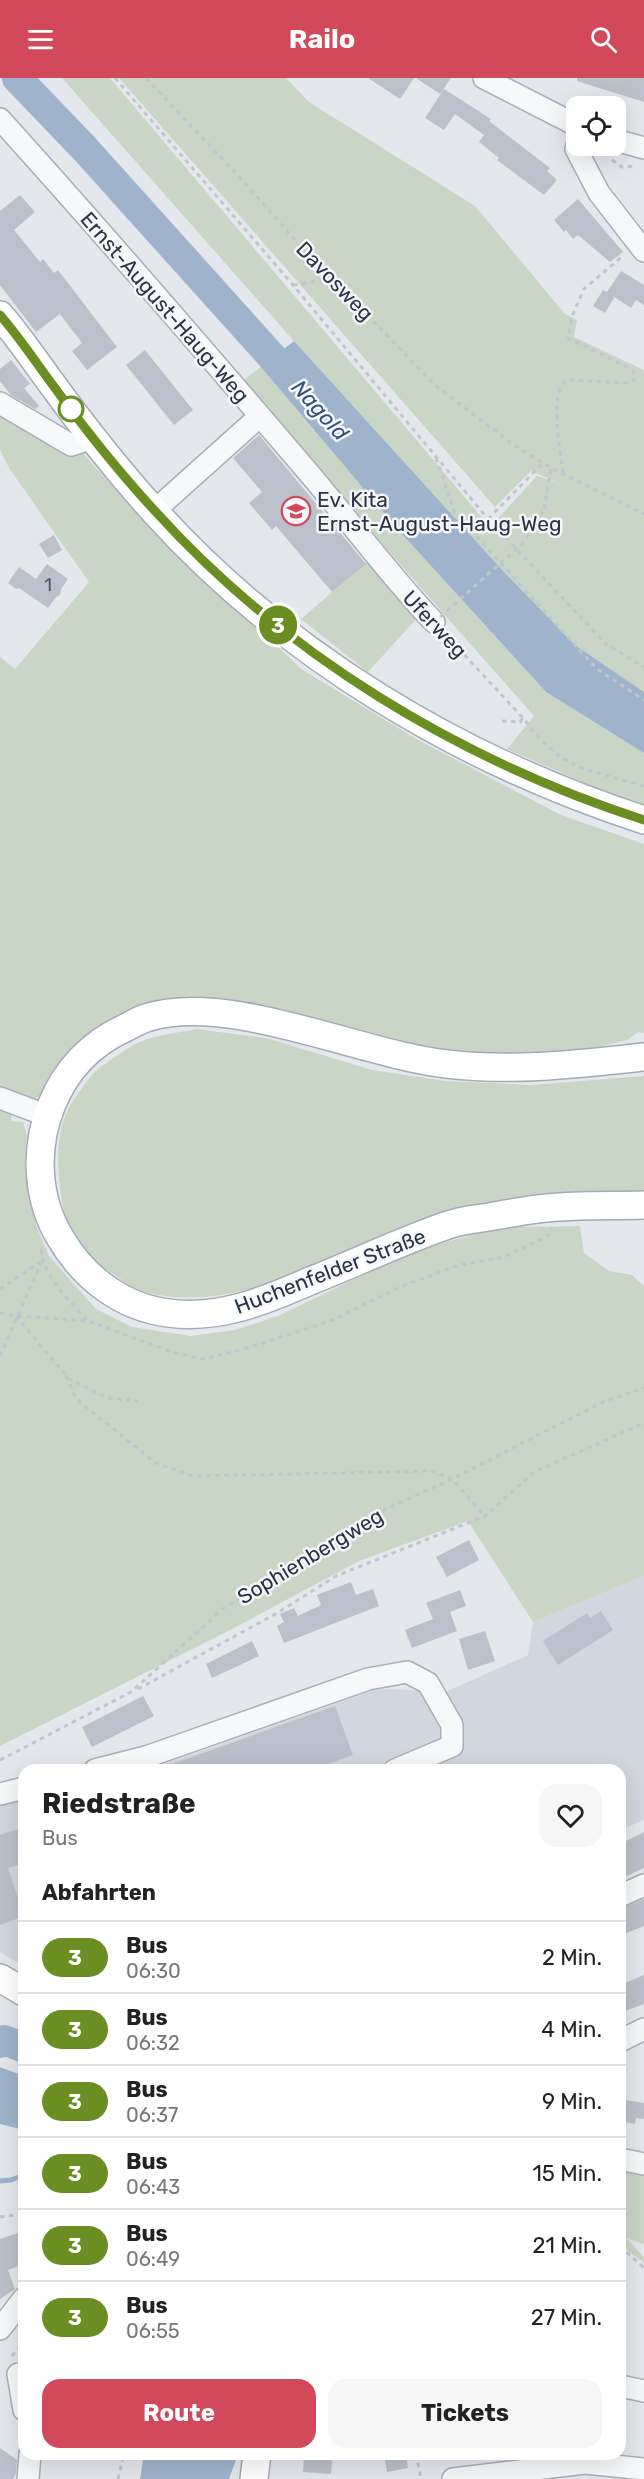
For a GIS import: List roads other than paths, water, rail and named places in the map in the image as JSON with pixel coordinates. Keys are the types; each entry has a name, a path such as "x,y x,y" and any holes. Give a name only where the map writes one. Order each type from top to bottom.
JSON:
{"main road":[{"path":"0,315 93,438 154,510 190,549 287,632 400,710 508,768 552,787 644,820"},
{"name":"Huchenfelder Straße","path":"644,1057 546,1067 504,1068 446,1064 391,1055 267,1021 189,1011 149,1017 94,1046 64,1081 48,1116 42,1137 40,1171 45,1204 60,1238 81,1267 120,1298 168,1313 216,1314 257,1304 451,1223 556,1207 644,1205"},
{"path":"0,1978 18,1988"},
{"path":"254,2479 256,2460"}],"street":[{"path":"484,78 566,120"},
{"name":"Ernst-August-Haug-Weg","path":"0,119 141,276 260,416 154,510"},
{"path":"626,143 644,148"},
{"path":"580,156 599,194 644,251"},
{"path":"0,403 71,445 93,438"},
{"name":"Uferweg","path":"260,416 333,501 405,592 437,620"},
{"path":"0,1098 48,1116"},
{"path":"118,1764 146,1757 368,1680 407,1672 428,1683 452,1725 452,1746 409,1764"},
{"path":"0,1794 18,1790"},
{"path":"626,1893 644,1885"},
{"path":"626,2038 644,2029"},
{"path":"626,2160 644,2164"},
{"path":"0,2329 18,2306"},
{"path":"626,2387 644,2391"},
{"path":"28,2479 30,2460"},
{"path":"453,2479 585,2463 644,2469"}],"water":[{"path":"294,341 505,573 575,645 644,692 644,753 546,692 401,533 261,367"},
{"path":"0,2067 18,2074 18,2128 0,2124"},
{"path":"143,2460 236,2460 229,2479 140,2479"}],"waterway":[{"name":"Nagold","path":"17,78 85,149 300,388"},
{"path":"0,2043 4,2040 18,2046"},
{"path":"0,2181 18,2177"}],"place":[{"name":"Ev. Kita Ernst-August-Haug-Weg","path":"296,511"}]}
